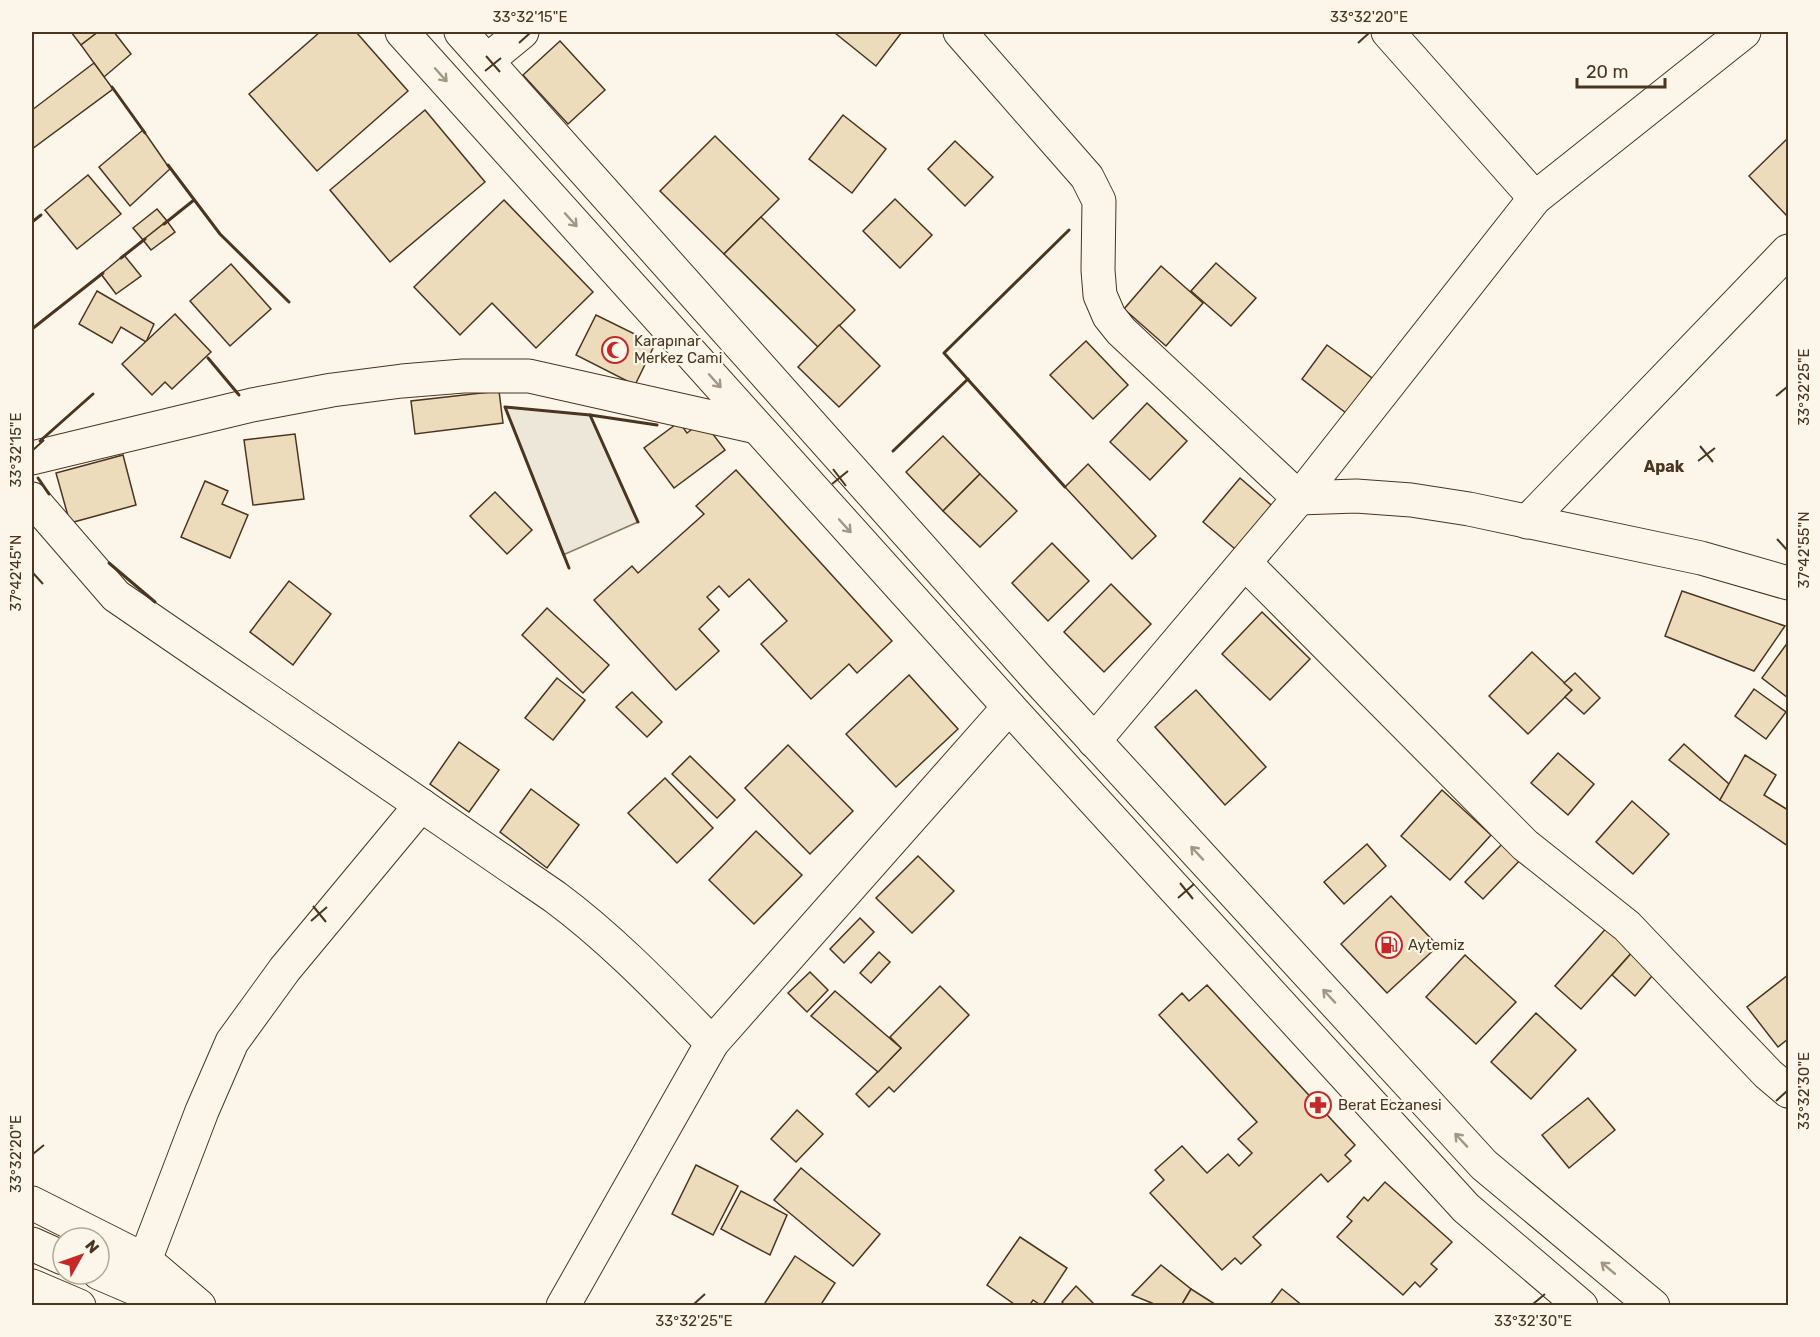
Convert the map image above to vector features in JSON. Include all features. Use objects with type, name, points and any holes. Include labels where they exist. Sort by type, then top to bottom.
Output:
[{"type":"street","points":[[402,32],[1008,707],[1466,1208],[1581,1305]]},
{"type":"street","points":[[461,32],[1036,677],[1484,1165],[1653,1305]]},
{"type":"street","points":[[487,61],[522,32]]},
{"type":"street","points":[[960,32],[1087,177],[1099,201],[1099,287],[1108,316],[1121,331],[1299,498],[1356,496],[1411,500],[1469,509],[1701,558],[1788,584]]},
{"type":"street","points":[[1388,32],[1535,198]]},
{"type":"street","points":[[1068,771],[1299,498],[1535,198],[1744,32]]},
{"type":"street","points":[[1527,522],[1788,250]]},
{"type":"street","points":[[32,458],[252,405],[378,384],[463,376],[529,376],[756,427]]},
{"type":"street","points":[[32,499],[117,596],[582,917],[611,942],[712,1043]]},
{"type":"street","points":[[1245,563],[1525,845],[1628,926],[1768,1074],[1788,1091]]},
{"type":"street","points":[[563,1305],[712,1043],[1036,677]]},
{"type":"street","points":[[145,1260],[202,1111],[232,1042],[285,969],[421,805]]},
{"type":"street","points":[[32,1203],[145,1260],[199,1305]]},
{"type":"street","points":[[32,1244],[51,1253]]},
{"type":"street","points":[[111,1278],[176,1305]]},
{"type":"street","points":[[32,1286],[79,1305]]},
{"type":"shaded area","points":[[505,407],[590,415],[638,522],[563,555]]},
{"type":"building","points":[[71,32],[98,32],[81,45]]},
{"type":"building","points":[[98,32],[114,32],[131,54],[104,77],[81,45]]},
{"type":"building","points":[[320,32],[356,32],[408,91],[317,171],[249,94]]},
{"type":"building","points":[[836,32],[902,32],[876,66]]},
{"type":"building","points":[[560,41],[605,90],[568,124],[523,75]]},
{"type":"building","points":[[94,63],[113,89],[32,149],[32,110]]},
{"type":"building","points":[[425,110],[485,182],[390,262],[330,190]]},
{"type":"building","points":[[843,115],[886,149],[852,193],[809,159]]},
{"type":"building","points":[[143,130],[170,169],[130,206],[99,167]]},
{"type":"building","points":[[715,136],[779,199],[724,254],[660,191]]},
{"type":"building","points":[[1788,138],[1788,217],[1749,176]]},
{"type":"building","points":[[955,141],[993,177],[965,206],[928,169]]},
{"type":"building","points":[[88,175],[121,214],[77,249],[45,210]]},
{"type":"building","points":[[895,199],[932,235],[900,268],[863,231]]},
{"type":"building","points":[[504,200],[593,292],[536,348],[492,303],[460,335],[414,287]]},
{"type":"building","points":[[157,209],[167,221],[143,240],[133,228]]},
{"type":"building","points":[[761,217],[855,310],[818,347],[724,254]]},
{"type":"building","points":[[167,221],[175,232],[151,250],[143,240]]},
{"type":"building","points":[[124,255],[141,276],[116,294],[101,274]]},
{"type":"building","points":[[1216,263],[1256,298],[1231,326],[1191,291]]},
{"type":"building","points":[[231,264],[271,309],[230,346],[190,301]]},
{"type":"building","points":[[1161,266],[1203,303],[1166,346],[1124,309]]},
{"type":"building","points":[[97,291],[154,324],[146,342],[121,327],[112,343],[79,324]]},
{"type":"building","points":[[175,314],[211,352],[172,389],[165,382],[152,395],[122,364]]},
{"type":"building","name":"Karapınar Merkez Cami","points":[[596,315],[655,344],[635,385],[576,355]]},
{"type":"building","points":[[839,325],[880,366],[839,407],[798,367]]},
{"type":"building","points":[[1086,341],[1128,385],[1093,419],[1050,375]]},
{"type":"building","points":[[1327,345],[1372,378],[1346,413],[1302,379]]},
{"type":"building","points":[[499,391],[503,423],[415,434],[411,401]]},
{"type":"building","points":[[1147,403],[1187,441],[1150,480],[1110,442]]},
{"type":"building","points":[[703,421],[725,450],[674,488],[644,448],[679,422],[687,433]]},
{"type":"building","points":[[295,434],[304,499],[253,505],[244,440]]},
{"type":"building","points":[[943,436],[980,474],[943,511],[906,472]]},
{"type":"building","points":[[123,455],[136,505],[70,523],[56,473]]},
{"type":"building","points":[[1088,464],[1156,536],[1132,559],[1065,487]]},
{"type":"building","points":[[736,470],[892,641],[857,673],[849,664],[811,699],[761,644],[787,621],[749,579],[729,597],[719,586],[707,597],[719,610],[699,629],[719,651],[676,690],[594,600],[632,566],[638,573],[704,514],[696,506]]},
{"type":"building","points":[[980,474],[1017,511],[980,547],[943,511]]},
{"type":"building","points":[[1240,478],[1277,510],[1241,554],[1203,522]]},
{"type":"building","points":[[205,481],[228,491],[222,504],[248,515],[230,558],[181,537]]},
{"type":"building","points":[[495,492],[532,530],[507,554],[470,516]]},
{"type":"building","points":[[1052,543],[1089,581],[1048,621],[1012,583]]},
{"type":"building","points":[[289,581],[331,614],[293,665],[250,632]]},
{"type":"building","points":[[1111,584],[1151,624],[1104,672],[1064,632]]},
{"type":"building","points":[[1682,591],[1785,626],[1754,671],[1665,636]]},
{"type":"building","points":[[547,608],[609,665],[583,693],[522,635]]},
{"type":"building","points":[[1262,612],[1310,659],[1270,700],[1222,654]]},
{"type":"building","points":[[1788,642],[1788,698],[1762,678]]},
{"type":"building","points":[[1532,652],[1572,690],[1528,734],[1489,696]]},
{"type":"building","points":[[1575,673],[1600,698],[1584,714],[1565,697],[1572,690],[1564,683]]},
{"type":"building","points":[[909,675],[958,729],[896,787],[846,734]]},
{"type":"building","points":[[557,678],[585,700],[553,740],[525,718]]},
{"type":"building","points":[[1754,689],[1786,712],[1766,739],[1735,716]]},
{"type":"building","points":[[1196,690],[1266,767],[1225,805],[1155,727]]},
{"type":"building","points":[[632,692],[662,722],[647,737],[616,707]]},
{"type":"building","points":[[459,742],[499,770],[469,812],[430,784]]},
{"type":"building","points":[[1684,744],[1729,784],[1720,800],[1669,760]]},
{"type":"building","points":[[788,745],[853,811],[810,854],[745,788]]},
{"type":"building","points":[[1558,753],[1594,784],[1568,815],[1531,783]]},
{"type":"building","points":[[1745,755],[1776,775],[1764,795],[1788,810],[1788,846],[1720,800]]},
{"type":"building","points":[[690,756],[735,800],[717,818],[672,774]]},
{"type":"building","points":[[665,778],[713,828],[677,863],[628,813]]},
{"type":"building","points":[[531,789],[579,825],[547,868],[500,832]]},
{"type":"building","points":[[1442,790],[1491,835],[1450,880],[1401,836]]},
{"type":"building","points":[[1632,801],[1669,834],[1633,874],[1596,842]]},
{"type":"building","points":[[756,831],[802,875],[754,924],[709,880]]},
{"type":"building","points":[[1507,839],[1524,856],[1483,899],[1465,882]]},
{"type":"building","points":[[1367,844],[1386,866],[1344,904],[1324,882]]},
{"type":"building","points":[[918,856],[954,891],[912,933],[876,898]]},
{"type":"building","points":[[1391,896],[1438,946],[1387,993],[1341,944]]},
{"type":"building","points":[[860,918],[874,932],[844,963],[830,949]]},
{"type":"building","points":[[1609,925],[1635,949],[1581,1009],[1555,986]]},
{"type":"building","points":[[1635,949],[1658,969],[1635,996],[1612,975]]},
{"type":"building","points":[[879,952],[890,962],[871,983],[860,973]]},
{"type":"building","points":[[1465,955],[1516,1002],[1476,1044],[1426,997]]},
{"type":"building","points":[[810,972],[828,990],[807,1012],[788,993]]},
{"type":"building","points":[[1788,975],[1788,1039],[1778,1047],[1747,1007]]},
{"type":"building","points":[[1207,985],[1355,1145],[1345,1155],[1351,1161],[1328,1182],[1321,1174],[1253,1237],[1261,1245],[1241,1264],[1235,1258],[1222,1270],[1150,1193],[1164,1180],[1155,1170],[1182,1146],[1207,1173],[1228,1154],[1239,1166],[1252,1153],[1238,1139],[1257,1122],[1159,1015],[1182,993],[1189,1001]]},
{"type":"building","points":[[940,986],[969,1015],[894,1092],[889,1087],[869,1107],[856,1094],[901,1048],[890,1037]]},
{"type":"building","points":[[835,991],[901,1048],[878,1072],[811,1016]]},
{"type":"building","points":[[1536,1013],[1576,1050],[1531,1099],[1491,1062]]},
{"type":"building","points":[[1588,1098],[1615,1130],[1569,1168],[1542,1135]]},
{"type":"building","points":[[797,1110],[823,1134],[796,1162],[771,1139]]},
{"type":"building","points":[[696,1165],[738,1186],[713,1235],[672,1214]]},
{"type":"building","points":[[801,1168],[880,1234],[853,1266],[774,1200]]},
{"type":"building","points":[[1385,1182],[1452,1242],[1431,1264],[1437,1269],[1420,1287],[1415,1282],[1403,1295],[1337,1237],[1352,1221],[1347,1217],[1364,1197],[1368,1201]]},
{"type":"building","points":[[741,1191],[787,1215],[770,1255],[721,1229]]},
{"type":"building","points":[[1020,1237],[1067,1268],[1042,1306],[1033,1300],[1029,1306],[1017,1306],[987,1285]]},
{"type":"building","points":[[795,1256],[835,1283],[820,1306],[763,1306]]},
{"type":"building","points":[[1161,1265],[1191,1289],[1181,1306],[1159,1306],[1132,1295]]},
{"type":"building","points":[[1076,1286],[1096,1306],[1066,1306],[1062,1302]]},
{"type":"building","points":[[1191,1289],[1218,1306],[1181,1306]]},
{"type":"building","points":[[1282,1289],[1303,1306],[1269,1306]]},
{"type":"wall","points":[[112,87],[145,133]]},
{"type":"wall","points":[[168,165],[220,234],[289,302]]},
{"type":"wall","points":[[164,224],[194,200]]},
{"type":"wall","points":[[32,222],[41,215]]},
{"type":"wall","points":[[1065,487],[944,353],[1069,230]]},
{"type":"wall","points":[[121,258],[145,239]]},
{"type":"wall","points":[[32,329],[103,273]]},
{"type":"wall","points":[[208,358],[239,395]]},
{"type":"wall","points":[[893,451],[968,379]]},
{"type":"wall","points":[[40,441],[93,394]]},
{"type":"wall","points":[[569,568],[505,407],[590,415],[657,425]]},
{"type":"wall","points":[[590,415],[638,522]]},
{"type":"wall","points":[[38,478],[49,494]]},
{"type":"wall","points":[[109,563],[155,602]]},
{"type":"place","name":"Karapınar Merkez Cami","points":[[615,350]]},
{"type":"place","name":"Aytemiz","points":[[1389,945]]},
{"type":"place","name":"Berat Eczanesi","points":[[1318,1105]]},
{"type":"district","name":"Apak","points":[[1664,466]]}]
